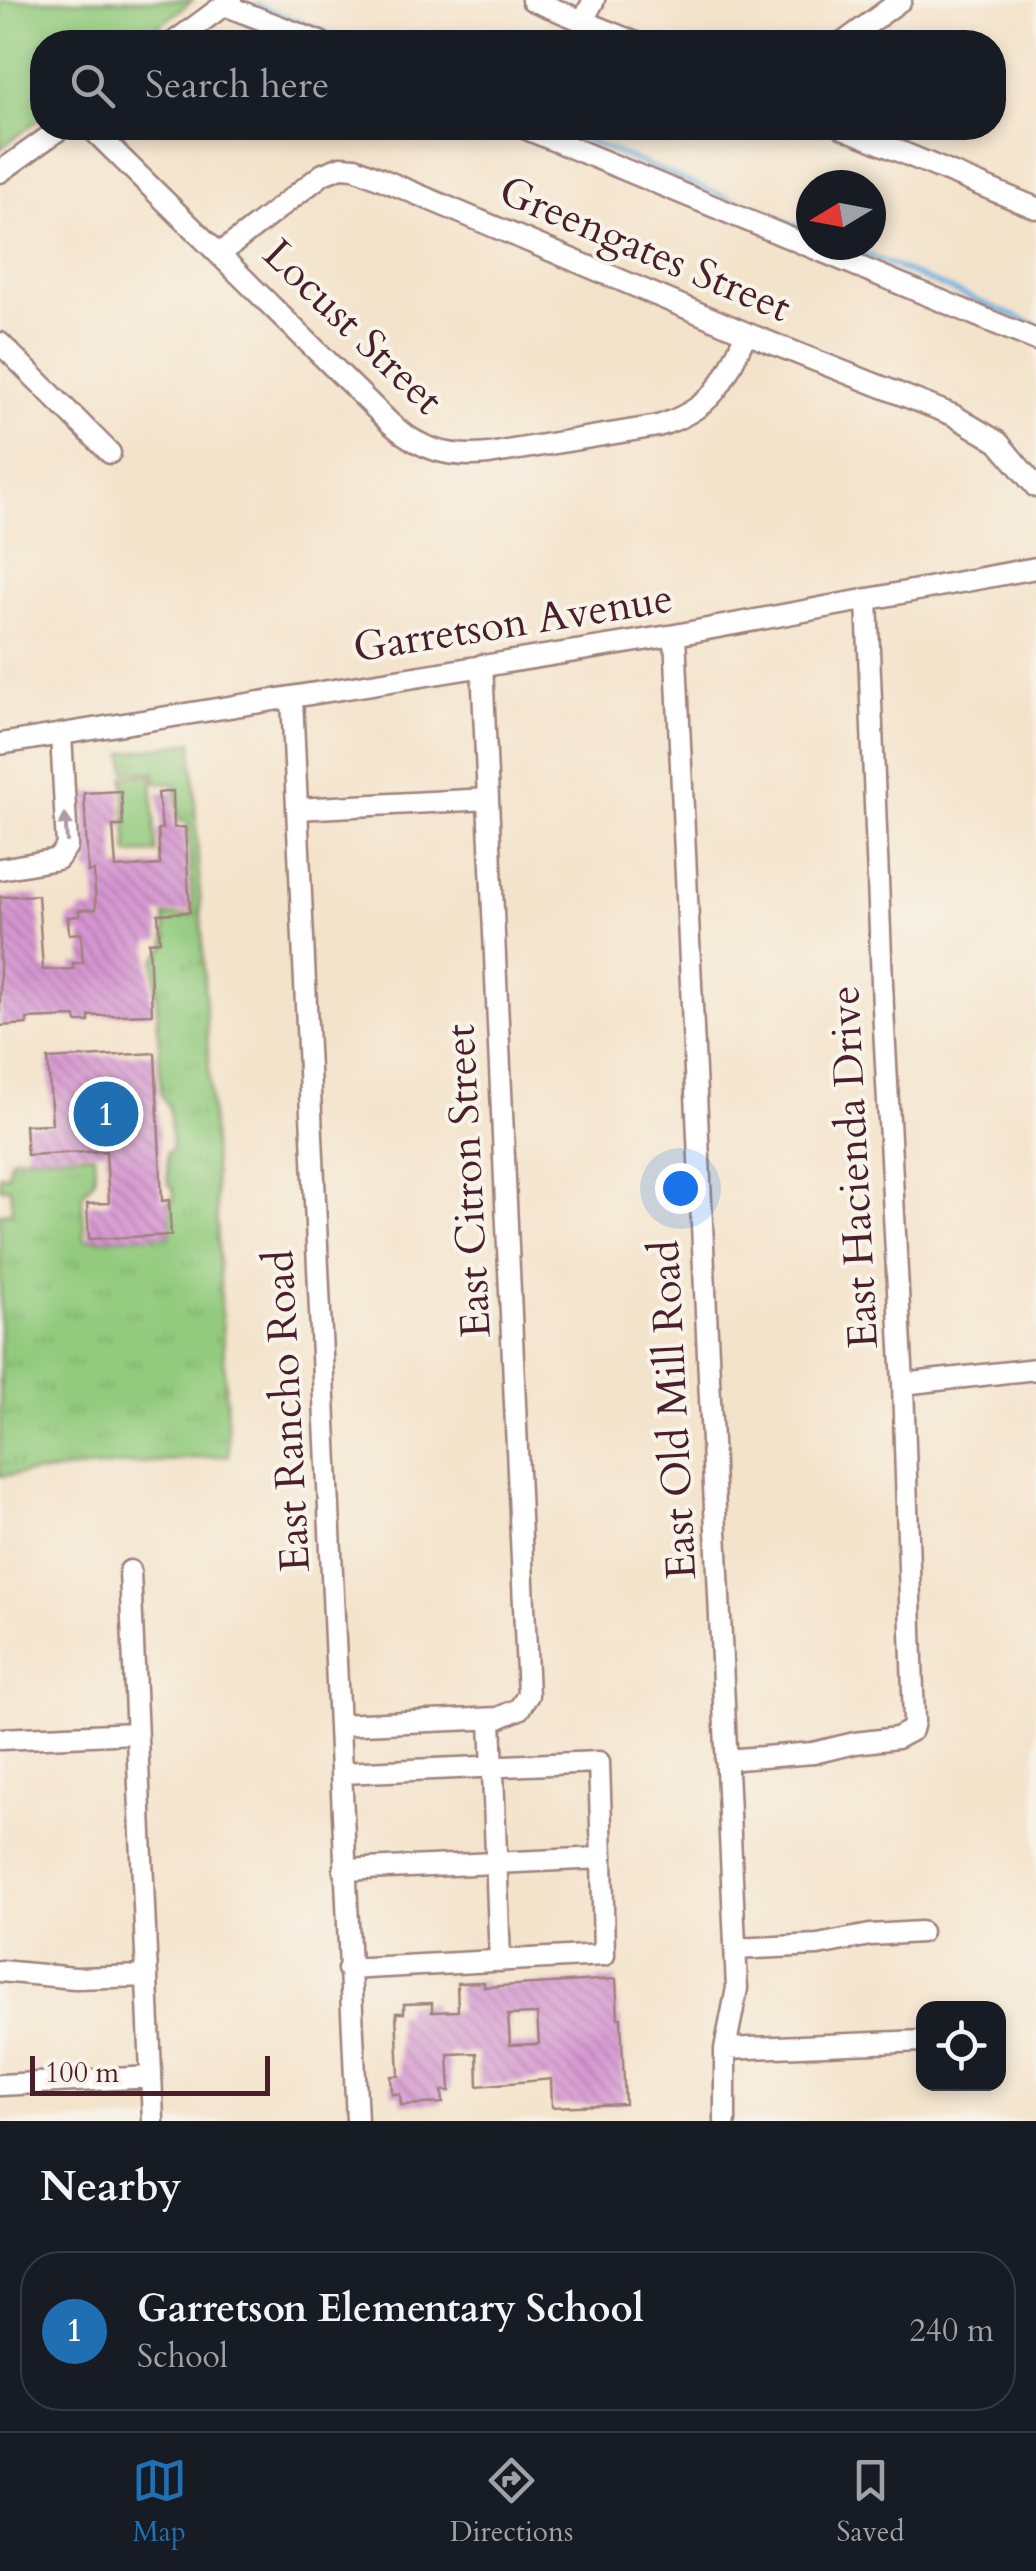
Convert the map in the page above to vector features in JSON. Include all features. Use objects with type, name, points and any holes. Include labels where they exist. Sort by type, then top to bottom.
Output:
[{"type":"street","points":[[532,0],[603,30]]},
{"type":"street","points":[[582,22],[594,0]]},
{"type":"street","points":[[860,30],[901,0]]},
{"type":"street","points":[[190,30],[227,2],[292,30]]},
{"type":"street","points":[[0,172],[44,140]]},
{"type":"street","name":"Locust Street","points":[[103,140],[390,424],[420,446],[451,455],[488,454],[678,420],[710,399],[724,382],[746,333]]},
{"type":"street","points":[[553,140],[1036,340]]},
{"type":"street","points":[[874,140],[1032,200]]},
{"type":"street","name":"Greengates Street","points":[[221,253],[323,174],[341,167],[355,168],[975,426],[1016,459],[1036,488]]},
{"type":"street","points":[[0,343],[110,453]]},
{"type":"street","name":"Garretson Avenue","points":[[0,744],[675,635],[1036,568]]},
{"type":"street","name":"East Hacienda Drive","points":[[726,1760],[814,1753],[897,1738],[912,1730],[914,1722],[903,1384],[867,599]]},
{"type":"street","name":"East Old Mill Road","points":[[675,635],[737,1988],[725,2049],[725,2121]]},
{"type":"street","name":"East Citron Street","points":[[482,665],[528,1695],[507,1716],[491,1718]]},
{"type":"street","name":"East Rancho Road","points":[[292,698],[356,2121]]},
{"type":"street","points":[[0,870],[58,859],[67,846],[61,734]]},
{"type":"street","points":[[297,809],[488,799]]},
{"type":"street","points":[[903,1384],[1036,1369]]},
{"type":"street","points":[[130,1570],[153,2121]]},
{"type":"street","points":[[339,1725],[491,1718],[500,1961]]},
{"type":"street","points":[[0,1739],[135,1733]]},
{"type":"street","points":[[341,1773],[598,1762],[602,1858],[604,1955],[348,1969]]},
{"type":"street","points":[[344,1870],[602,1858]]},
{"type":"street","points":[[735,1949],[921,1932]]},
{"type":"street","points":[[0,1971],[75,1978],[146,1976]]},
{"type":"street","points":[[725,2049],[916,2041]]},
{"type":"street","points":[[0,2084],[151,2077]]},
{"type":"green space","points":[[0,0],[193,0],[154,30],[30,30],[30,126],[0,149]]},
{"type":"green space","points":[[192,742],[229,1455],[0,1476],[0,1213],[12,1212],[10,1188],[0,1188],[0,1175],[8,1175],[9,1162],[14,1157],[94,1154],[95,1178],[82,1195],[85,1240],[171,1235],[169,1200],[174,1200],[173,1188],[168,1183],[167,1152],[172,1150],[169,1107],[161,1094],[155,960],[166,946],[165,916],[193,915],[188,822],[179,821],[175,784],[156,783],[155,772],[126,772],[124,753]]},
{"type":"green space","points":[[152,775],[156,853],[128,854],[124,777]]},
{"type":"building","points":[[121,791],[123,826],[113,826],[116,868],[160,865],[158,793],[173,791],[174,828],[185,827],[190,912],[158,914],[160,941],[149,942],[152,1014],[89,1016],[89,1022],[77,1022],[76,1017],[27,1019],[27,1024],[0,1026],[0,897],[38,895],[43,970],[73,969],[73,963],[83,963],[81,933],[69,934],[68,917],[79,916],[79,910],[96,909],[94,871],[88,872],[84,793]]},
{"type":"building","points":[[155,1053],[162,1201],[169,1200],[171,1235],[89,1239],[87,1204],[109,1203],[106,1151],[27,1155],[25,1125],[52,1124],[48,1059]]},
{"type":"building","points":[[616,1979],[625,2104],[552,2107],[551,2079],[478,2086],[477,2053],[448,2054],[450,2091],[442,2091],[443,2103],[401,2105],[400,2094],[392,2094],[391,2076],[399,2076],[396,2013],[404,2013],[404,2004],[432,2003],[432,2012],[458,2011],[457,1983],[484,1982],[484,1987]],"holes":[[[537,2014],[539,2044],[510,2045],[508,2015]]]},
{"type":"waterway","points":[[258,5],[319,30]]},
{"type":"waterway","points":[[585,140],[796,226]]},
{"type":"waterway","points":[[879,260],[1036,325]]},
{"type":"place","name":"Garretson Elementary School","points":[[106,1114]]}]
